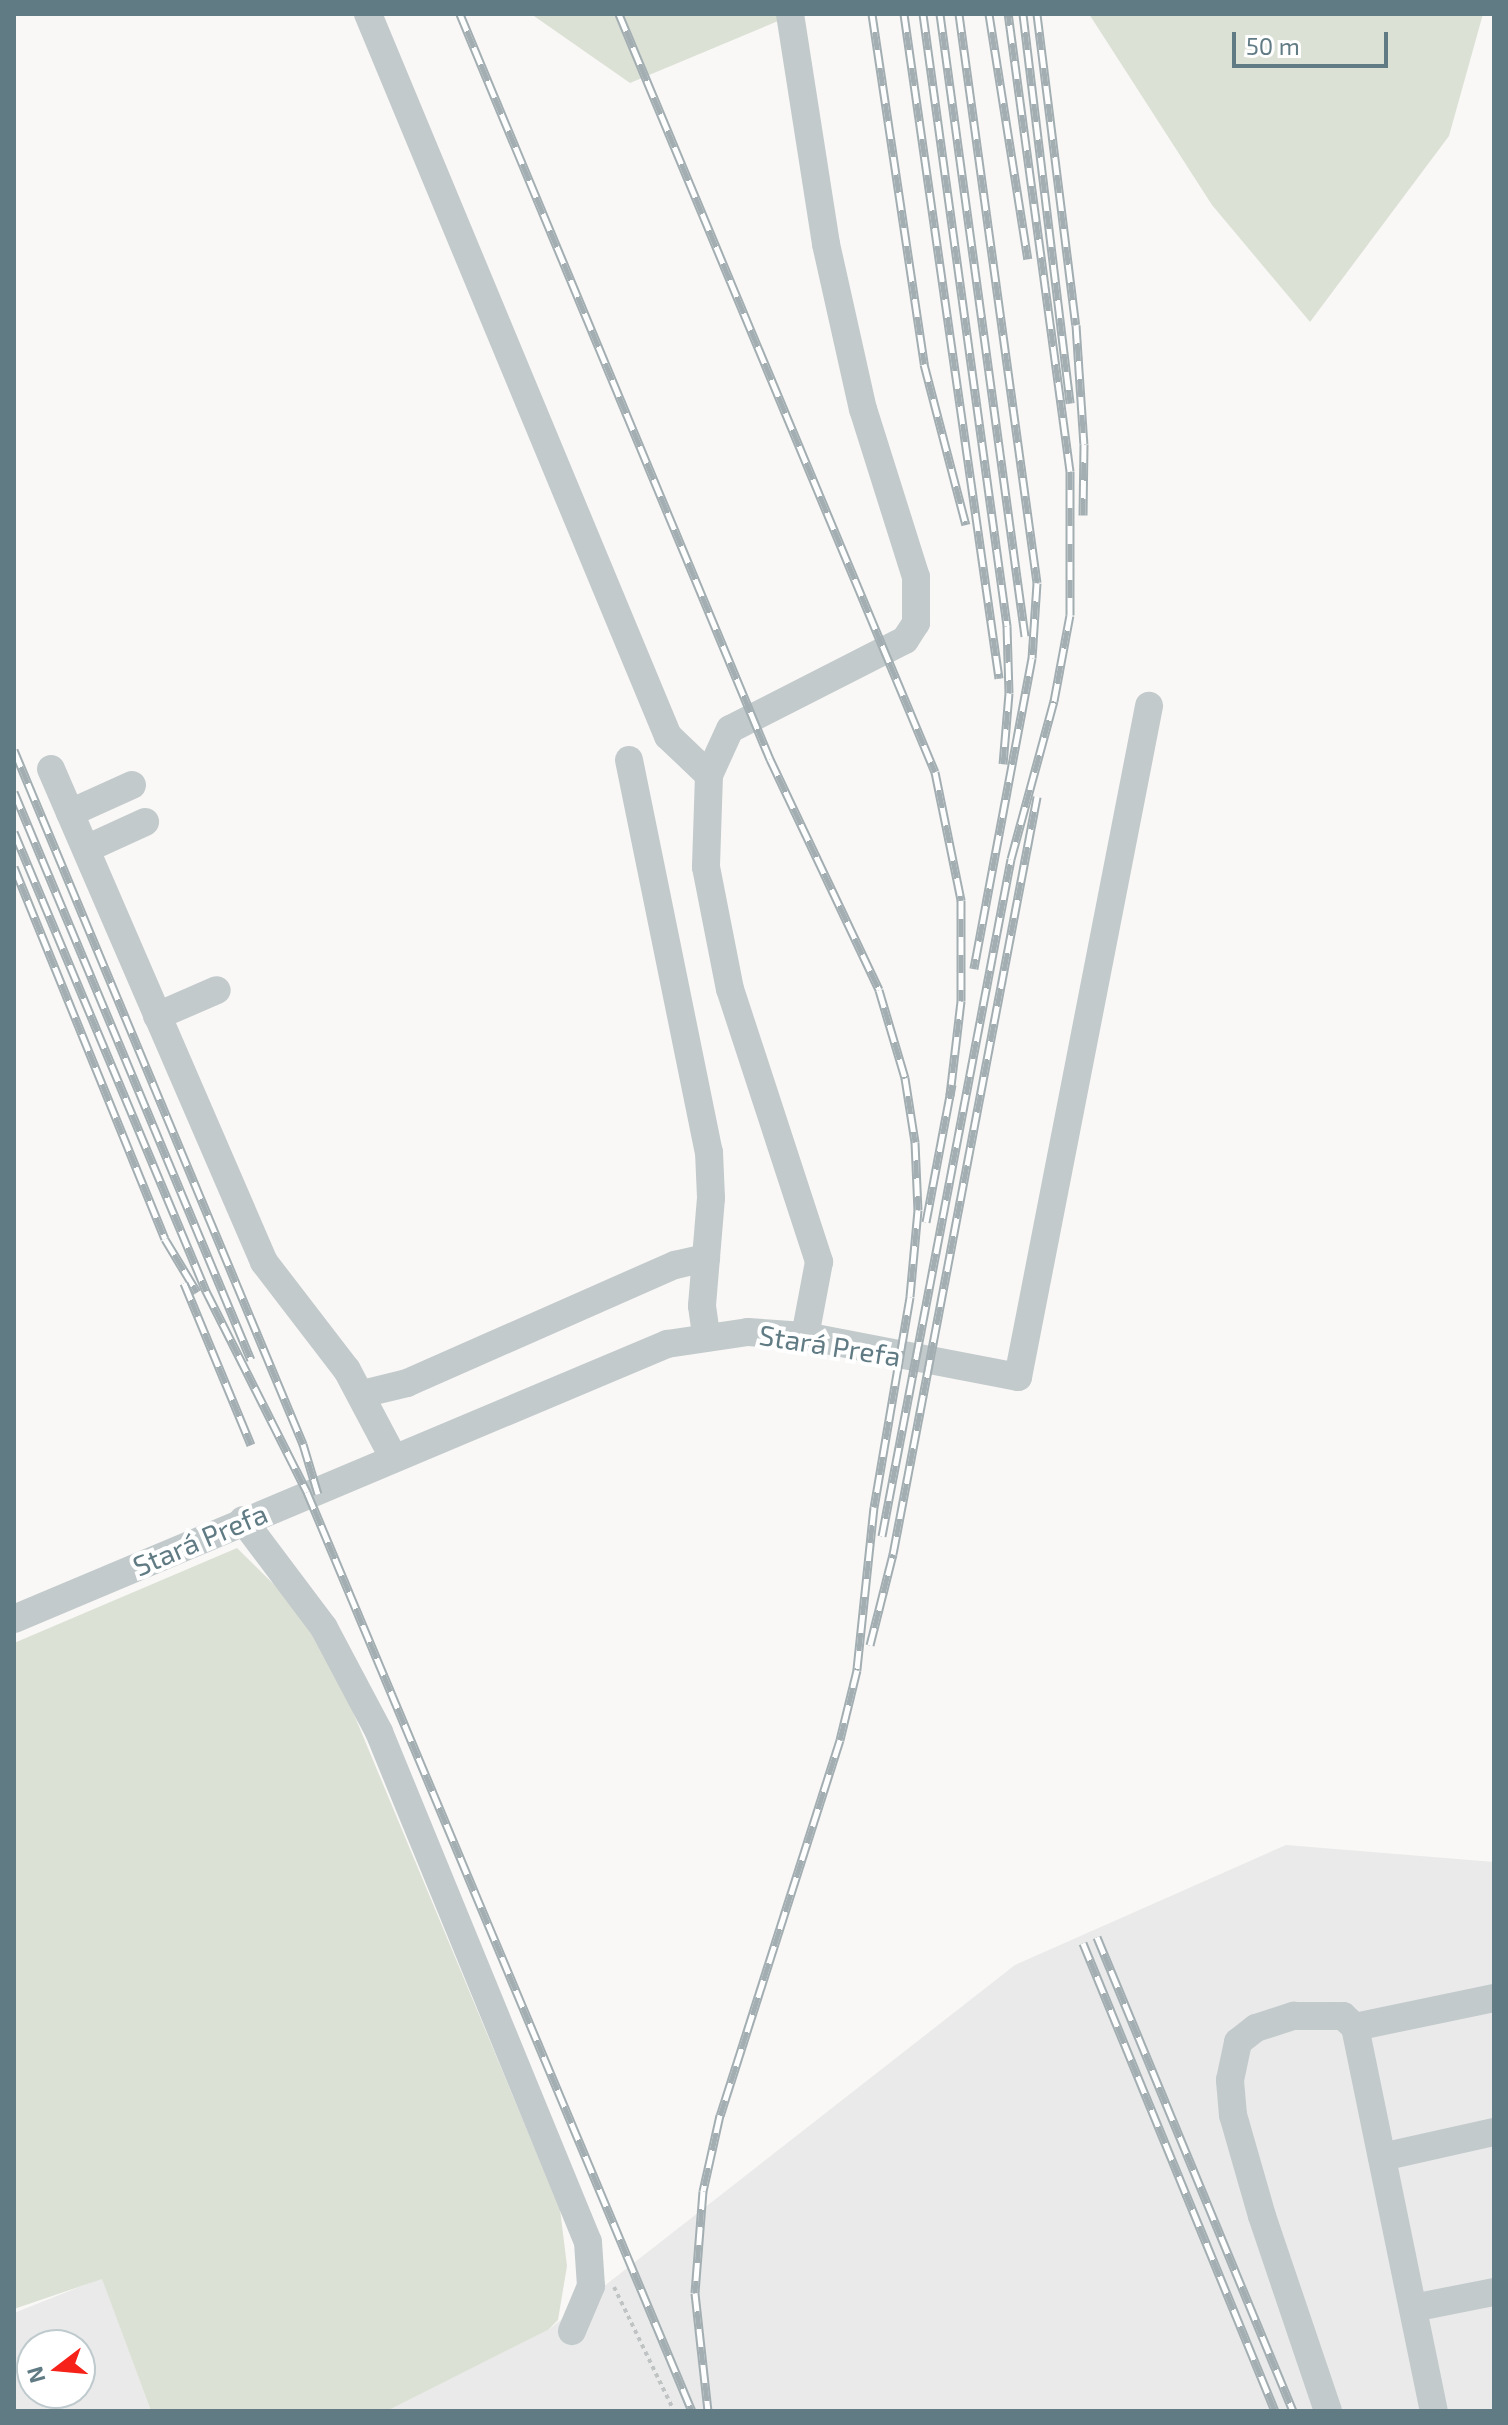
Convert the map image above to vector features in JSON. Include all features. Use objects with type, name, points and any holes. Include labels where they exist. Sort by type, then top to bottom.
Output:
[{"type":"lane","points":[[368,14],[668,736],[709,775]]},
{"type":"lane","points":[[790,14],[826,244],[863,409],[916,577],[916,623],[887,653],[730,729],[709,775],[706,867],[730,989],[819,1262],[805,1336]]},
{"type":"lane","name":"Stará Prefa","points":[[14,1619],[667,1344],[706,1335],[805,1336],[1018,1377],[1149,706]]},
{"type":"lane","points":[[629,760],[709,1152],[706,1335]]},
{"type":"lane","points":[[51,769],[264,1262],[362,1394],[393,1457]]},
{"type":"lane","points":[[70,813],[132,785]]},
{"type":"lane","points":[[86,849],[145,822]]},
{"type":"lane","points":[[157,1016],[217,990]]},
{"type":"lane","points":[[362,1394],[407,1383],[675,1265],[706,1258]]},
{"type":"lane","points":[[376,1419],[407,1383]]},
{"type":"lane","points":[[243,1520],[324,1628],[379,1732],[576,2212],[588,2242],[591,2286],[572,2331]]},
{"type":"lane","points":[[1355,2027],[1494,1998]]},
{"type":"lane","points":[[1328,2411],[1262,2216],[1233,2115],[1230,2080],[1238,2042],[1256,2028],[1294,2016],[1343,2016],[1355,2027],[1434,2411]]},
{"type":"lane","points":[[1382,2157],[1494,2132]]},
{"type":"lane","points":[[1413,2308],[1494,2292]]},
{"type":"path","points":[[609,2279],[674,2411]]},
{"type":"shaded area","points":[[531,14],[795,14],[630,83]]},
{"type":"shaded area","points":[[1089,14],[1483,14],[1449,136],[1310,322],[1212,205]]},
{"type":"shaded area","points":[[237,1548],[318,1628],[560,2209],[567,2266],[558,2320],[548,2330],[387,2411],[151,2411],[102,2279],[14,2309],[14,1643]]},
{"type":"shaded area","points":[[1286,1845],[1494,1862],[1494,2411],[387,2411],[548,2330],[1015,1965]]},
{"type":"shaded area","points":[[102,2278],[151,2411],[14,2411],[14,2313]]},
{"type":"railway","points":[[460,14],[770,759],[879,990],[905,1078],[915,1142],[918,1210],[910,1297],[874,1507],[857,1670],[840,1740],[720,2115],[703,2191],[695,2293],[708,2411]]},
{"type":"railway","points":[[619,14],[935,772],[961,900],[961,1001],[950,1095]]},
{"type":"railway","points":[[872,14],[924,364],[966,525]]},
{"type":"railway","points":[[904,14],[999,678]]},
{"type":"railway","points":[[923,14],[1007,626],[1009,693],[1003,764]]},
{"type":"railway","points":[[940,14],[1025,636]]},
{"type":"railway","points":[[959,14],[1037,583],[1032,658],[974,969]]},
{"type":"railway","points":[[989,14],[1028,259]]},
{"type":"railway","points":[[882,1536],[1011,859],[1054,701],[1070,615],[1070,471],[1008,14]]},
{"type":"railway","points":[[1023,14],[1070,403]]},
{"type":"railway","points":[[1037,14],[1076,325],[1084,444],[1083,515]]},
{"type":"railway","points":[[14,750],[303,1444],[318,1494]]},
{"type":"railway","points":[[14,792],[251,1360]]},
{"type":"railway","points":[[870,1645],[893,1554],[1037,797]]},
{"type":"railway","points":[[14,832],[206,1291],[307,1492],[692,2411]]},
{"type":"railway","points":[[14,867],[165,1239],[197,1292]]},
{"type":"railway","points":[[926,1222],[952,1084]]},
{"type":"railway","points":[[184,1283],[251,1445]]},
{"type":"railway","points":[[1097,1937],[1293,2411]]},
{"type":"railway","points":[[1083,1943],[1275,2411]]}]
